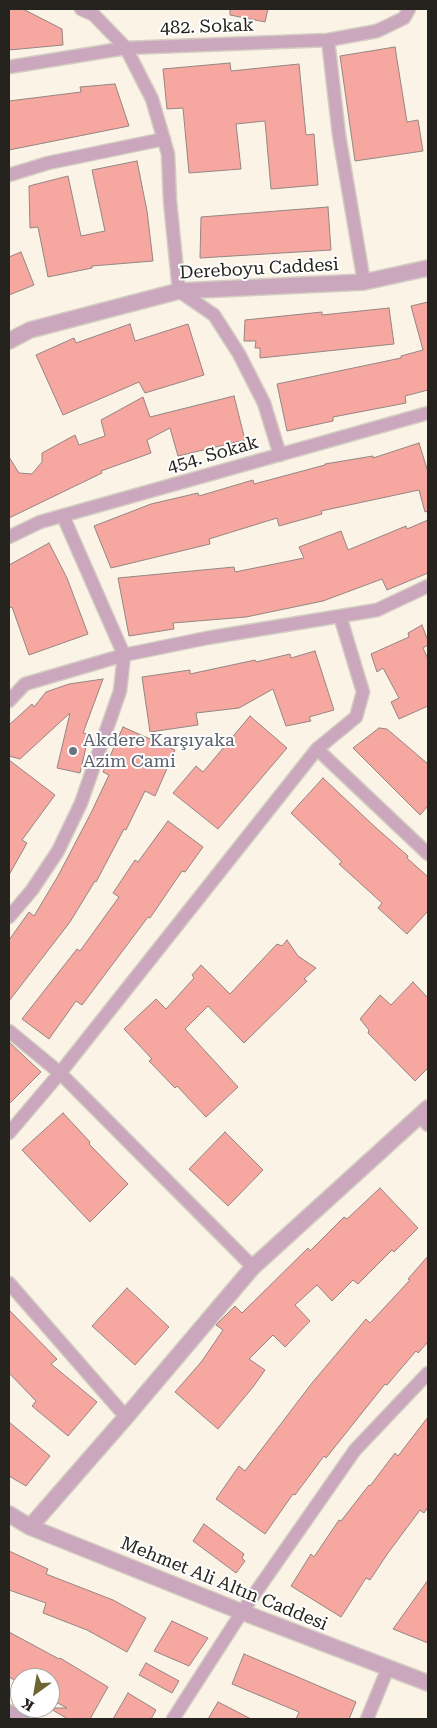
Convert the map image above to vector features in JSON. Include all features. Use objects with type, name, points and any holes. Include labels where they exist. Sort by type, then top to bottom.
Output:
[{"type":"street","points":[[81,9],[94,15],[126,48],[152,99],[168,154],[170,201],[179,291],[214,315],[239,354],[264,403],[280,455]]},
{"type":"street","name":"482. Sokak","points":[[9,68],[126,48],[328,40],[377,30],[407,13]]},
{"type":"street","points":[[328,40],[339,135],[364,282]]},
{"type":"street","points":[[9,175],[48,163],[164,139]]},
{"type":"street","name":"Dereboyu Caddesi","points":[[9,341],[30,330],[179,291],[364,282],[428,268]]},
{"type":"street","name":"454. Sokak","points":[[9,537],[40,522],[428,413]]},
{"type":"street","points":[[9,917],[32,890],[58,851],[81,804],[120,691],[124,655],[63,516]]},
{"type":"street","points":[[9,701],[24,684],[124,655],[206,638],[377,610],[428,586]]},
{"type":"street","points":[[9,1132],[60,1073],[317,749],[356,717],[363,692],[340,616]]},
{"type":"street","points":[[317,749],[427,852]]},
{"type":"street","points":[[9,1031],[60,1073],[253,1267]]},
{"type":"street","points":[[30,1527],[253,1267],[425,1116]]},
{"type":"street","points":[[9,1283],[126,1417]]},
{"type":"street","points":[[174,1719],[242,1612],[354,1450],[428,1373]]},
{"type":"street","name":"Mehmet Ali Altın Caddesi","points":[[9,1514],[30,1527],[242,1612],[428,1683]]},
{"type":"street","points":[[367,1719],[388,1668]]},
{"type":"street","points":[[9,1711],[23,1719]]},
{"type":"building","points":[[9,9],[23,9],[62,29],[63,45],[9,50]]},
{"type":"building","points":[[230,9],[268,9],[265,22],[230,15]]},
{"type":"building","points":[[395,47],[407,122],[418,120],[423,151],[355,161],[340,56]]},
{"type":"building","points":[[230,63],[231,71],[299,64],[306,135],[314,134],[318,185],[271,189],[265,121],[236,124],[241,169],[189,173],[183,108],[167,109],[163,69]]},
{"type":"building","points":[[115,84],[129,126],[9,150],[9,101],[81,92],[80,87]]},
{"type":"building","points":[[137,161],[147,211],[153,261],[92,266],[92,268],[48,277],[38,227],[30,228],[29,186],[68,176],[81,236],[105,231],[92,170]]},
{"type":"building","points":[[328,207],[331,250],[200,258],[201,217]]},
{"type":"building","points":[[21,252],[34,285],[9,295],[9,257]]},
{"type":"building","points":[[428,302],[428,390],[405,396],[406,403],[333,417],[333,421],[287,431],[277,384],[401,358],[401,356],[423,350],[411,306]]},
{"type":"building","points":[[389,308],[394,344],[260,358],[260,348],[255,348],[256,341],[244,341],[245,320],[322,312],[322,315]]},
{"type":"building","points":[[130,324],[135,341],[188,324],[204,375],[145,393],[139,382],[63,415],[36,355],[74,338],[76,343]]},
{"type":"building","points":[[234,396],[245,440],[178,456],[170,428],[147,440],[151,453],[101,471],[102,473],[9,518],[9,457],[19,473],[32,474],[42,462],[42,453],[75,435],[79,445],[105,436],[101,420],[143,397],[150,417]]},
{"type":"building","points":[[419,443],[428,472],[428,511],[425,512],[419,490],[321,511],[322,514],[279,526],[277,518],[209,539],[210,544],[111,568],[94,526],[151,504],[198,493],[199,496],[253,480],[254,484],[325,464],[373,456],[373,458]]},
{"type":"building","points":[[428,520],[428,573],[387,590],[382,579],[323,601],[246,617],[173,623],[174,629],[129,636],[118,578],[234,567],[235,572],[304,558],[299,547],[341,531],[348,550],[406,526],[407,529]]},
{"type":"building","points":[[49,543],[67,578],[88,634],[29,655],[12,607],[9,608],[9,565]]},
{"type":"building","points":[[422,625],[428,641],[428,645],[423,648],[428,659],[428,706],[399,719],[391,702],[399,698],[383,668],[377,672],[371,654],[409,637],[408,633]]},
{"type":"building","points":[[315,651],[334,710],[309,717],[311,721],[286,726],[273,689],[239,708],[196,713],[198,725],[150,732],[142,677],[190,670],[190,674],[290,654],[291,658]]},
{"type":"building","points":[[103,679],[83,733],[89,734],[80,773],[57,768],[70,713],[20,759],[9,756],[9,725],[32,704],[34,707],[46,692],[69,684]]},
{"type":"building","points":[[250,716],[287,748],[218,829],[173,793],[196,766],[203,772]]},
{"type":"building","points":[[123,727],[175,750],[155,796],[145,791],[126,830],[124,829],[96,882],[70,922],[9,1001],[9,940],[29,912],[34,916],[58,876],[109,775],[103,772]]},
{"type":"building","points":[[379,728],[387,729],[428,764],[428,806],[420,815],[353,748]]},
{"type":"building","points":[[9,760],[55,795],[22,840],[27,843],[9,875]]},
{"type":"building","points":[[323,778],[408,856],[407,858],[428,877],[428,911],[407,934],[378,908],[382,903],[339,864],[342,862],[291,813]]},
{"type":"building","points":[[168,821],[203,847],[185,872],[182,871],[150,918],[148,917],[82,1005],[76,1001],[49,1039],[22,1019],[77,949],[80,951],[119,897],[113,893],[135,860],[138,862]]},
{"type":"building","points":[[287,940],[298,956],[316,968],[304,979],[307,981],[244,1043],[208,1006],[185,1029],[238,1087],[206,1117],[177,1086],[175,1088],[149,1061],[152,1059],[124,1029],[156,999],[166,1009],[194,978],[192,975],[201,965],[230,994],[277,944],[282,946]]},
{"type":"building","points":[[413,982],[428,998],[428,1068],[415,1081],[368,1033],[369,1030],[360,1019],[380,995],[391,1005]]},
{"type":"building","points":[[9,1042],[41,1072],[9,1104]]},
{"type":"building","points":[[63,1113],[90,1142],[89,1144],[128,1184],[90,1222],[22,1150]]},
{"type":"building","points":[[225,1132],[263,1170],[228,1206],[189,1169]]},
{"type":"building","points":[[380,1188],[418,1228],[394,1252],[392,1250],[358,1284],[353,1280],[332,1301],[317,1285],[295,1305],[310,1321],[285,1347],[273,1335],[249,1359],[265,1370],[218,1429],[175,1392],[202,1361],[223,1330],[216,1325],[235,1306],[242,1313],[308,1248],[310,1251],[344,1217],[347,1219]]},
{"type":"building","points":[[428,1256],[428,1342],[418,1353],[416,1351],[387,1385],[385,1384],[326,1458],[324,1456],[295,1495],[293,1494],[265,1534],[216,1499],[239,1466],[245,1471],[312,1383],[366,1319],[370,1323],[410,1280],[408,1279]]},
{"type":"building","points":[[127,1288],[169,1327],[135,1365],[92,1326]]},
{"type":"building","points":[[9,1310],[57,1359],[51,1364],[97,1402],[68,1436],[32,1406],[36,1401],[9,1373]]},
{"type":"building","points":[[428,1417],[428,1507],[424,1513],[420,1510],[370,1580],[366,1578],[341,1617],[291,1586],[311,1554],[314,1557],[339,1520],[341,1521],[395,1453],[398,1456]]},
{"type":"building","points":[[9,1422],[50,1456],[26,1486],[9,1476]]},
{"type":"building","points":[[204,1524],[244,1554],[242,1558],[245,1561],[236,1573],[193,1541]]},
{"type":"building","points":[[9,1551],[48,1569],[46,1574],[113,1600],[146,1618],[127,1652],[87,1630],[43,1613],[46,1603],[9,1590]]},
{"type":"building","points":[[428,1580],[428,1643],[393,1629]]},
{"type":"building","points":[[172,1621],[208,1638],[189,1666],[154,1651]]},
{"type":"building","points":[[9,1632],[60,1658],[108,1687],[90,1719],[68,1719],[60,1714],[60,1708],[67,1708],[60,1704],[60,1668],[10,1668],[9,1677]]},
{"type":"building","points":[[244,1654],[356,1702],[349,1719],[296,1719],[299,1712],[232,1684]]},
{"type":"building","points":[[146,1663],[179,1681],[172,1693],[139,1675]]},
{"type":"building","points":[[128,1693],[156,1710],[151,1719],[113,1719]]},
{"type":"building","points":[[218,1702],[228,1707],[251,1719],[208,1719]]},
{"type":"place","name":"Akdere Karşıyaka Azim Cami","points":[[73,751]]}]
